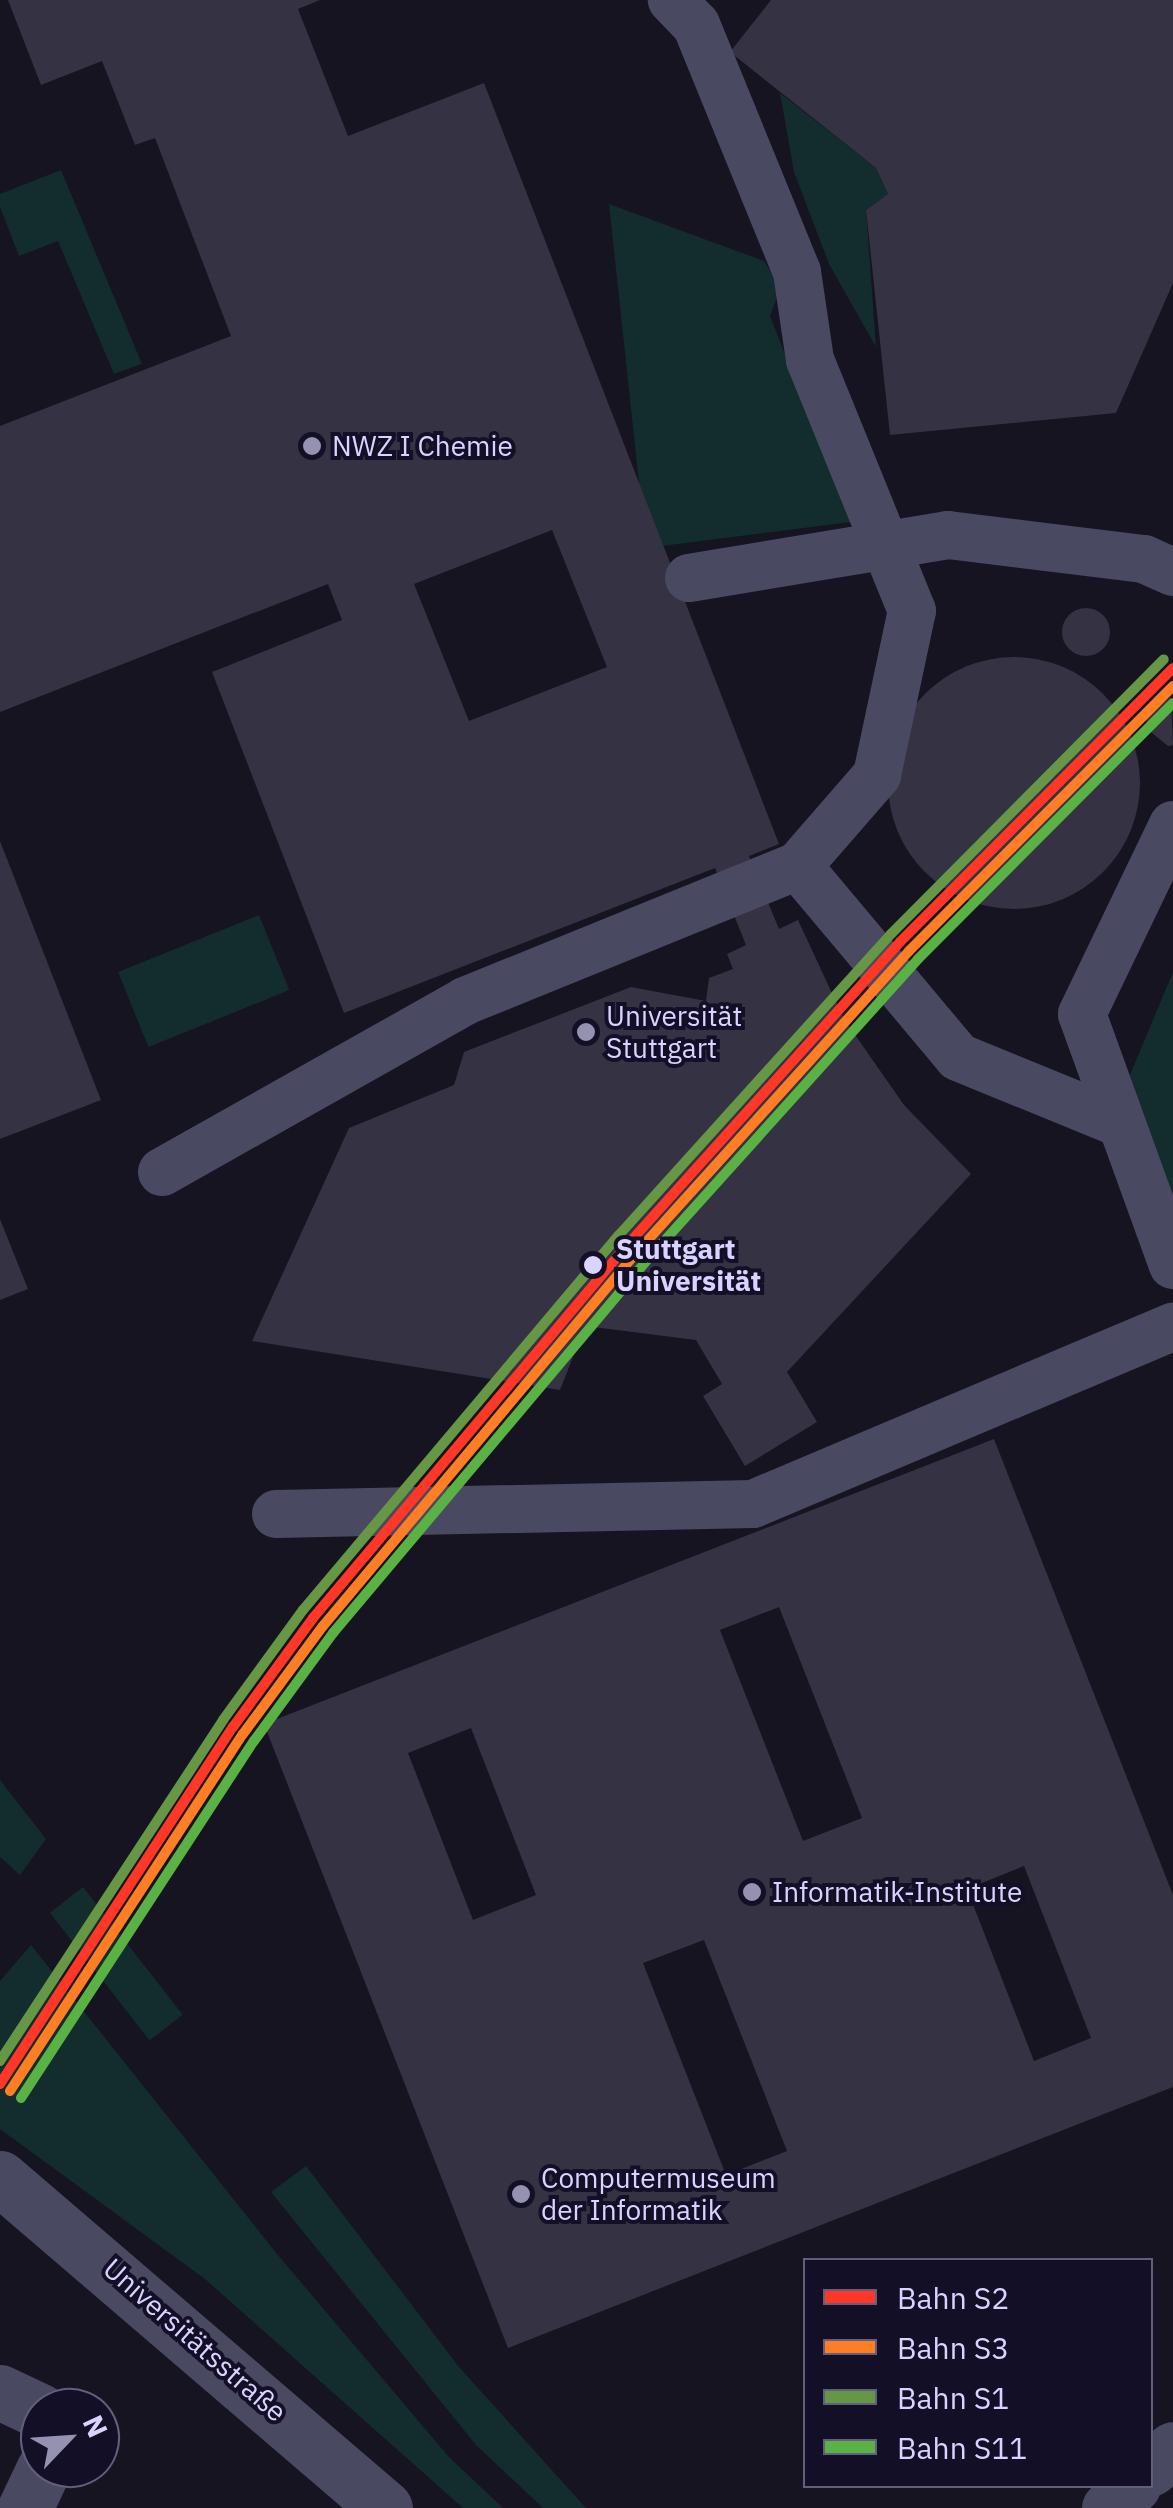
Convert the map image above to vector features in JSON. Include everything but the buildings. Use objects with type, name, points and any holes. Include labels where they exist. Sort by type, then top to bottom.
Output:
[{"type":"street","points":[[162,1172],[466,1001],[798,866],[876,775],[893,714],[912,611],[810,360],[798,272],[696,25],[672,0]]},
{"type":"street","points":[[689,578],[948,535],[1144,559],[1173,572]]},
{"type":"street","points":[[1173,825],[1082,1014],[1117,1122],[1173,1265]]},
{"type":"street","points":[[798,866],[958,1058],[1117,1122]]},
{"type":"street","points":[[276,1514],[753,1504],[1173,1327]]},
{"type":"street","name":"Universitätsstraße","points":[[0,2178],[385,2508]]},
{"type":"street","points":[[1153,2466],[1173,2449]]},
{"type":"street","points":[[1108,2508],[1131,2488]]},
{"type":"green space","points":[[780,93],[876,168],[888,194],[866,210],[876,347],[829,264],[794,172]]},
{"type":"green space","points":[[61,170],[142,364],[114,374],[58,241],[19,256],[0,207],[0,194]]},
{"type":"green space","points":[[609,204],[764,261],[781,287],[770,316],[851,522],[646,548]]},
{"type":"green space","points":[[259,915],[289,990],[148,1047],[118,972]]},
{"type":"green space","points":[[1173,972],[1173,1225],[1122,1094]]},
{"type":"green space","points":[[0,1780],[46,1839],[20,1875],[0,1857]]},
{"type":"green space","points":[[83,1887],[183,2015],[150,2041],[50,1913]]},
{"type":"green space","points":[[31,1945],[277,2254],[449,2457],[503,2508],[463,2508],[205,2279],[0,2129],[0,1981]]},
{"type":"green space","points":[[306,2166],[459,2367],[586,2508],[543,2508],[476,2445],[271,2192]]},
{"type":"rail line","name":"S1","points":[[0,2061],[223,1720],[303,1610],[619,1235],[891,934],[1164,659]]},
{"type":"rail line","name":"S2","points":[[0,2084],[233,1727],[313,1618],[629,1243],[900,942],[1173,668]]},
{"type":"rail line","name":"S3","points":[[10,2091],[243,1734],[323,1626],[638,1251],[909,951],[1173,686]]},
{"type":"rail line","name":"S11","points":[[21,2098],[254,1741],[333,1633],[648,1259],[918,959],[1173,703]]},
{"type":"place","name":"NWZ I Chemie","points":[[312,446]]},
{"type":"place","name":"Universität Stuttgart","points":[[586,1032]]},
{"type":"place","name":"Stuttgart Universität","points":[[593,1265]]},
{"type":"place","name":"Informatik-Institute","points":[[752,1892]]},
{"type":"place","name":"Computermuseum der Informatik","points":[[521,2194]]}]
